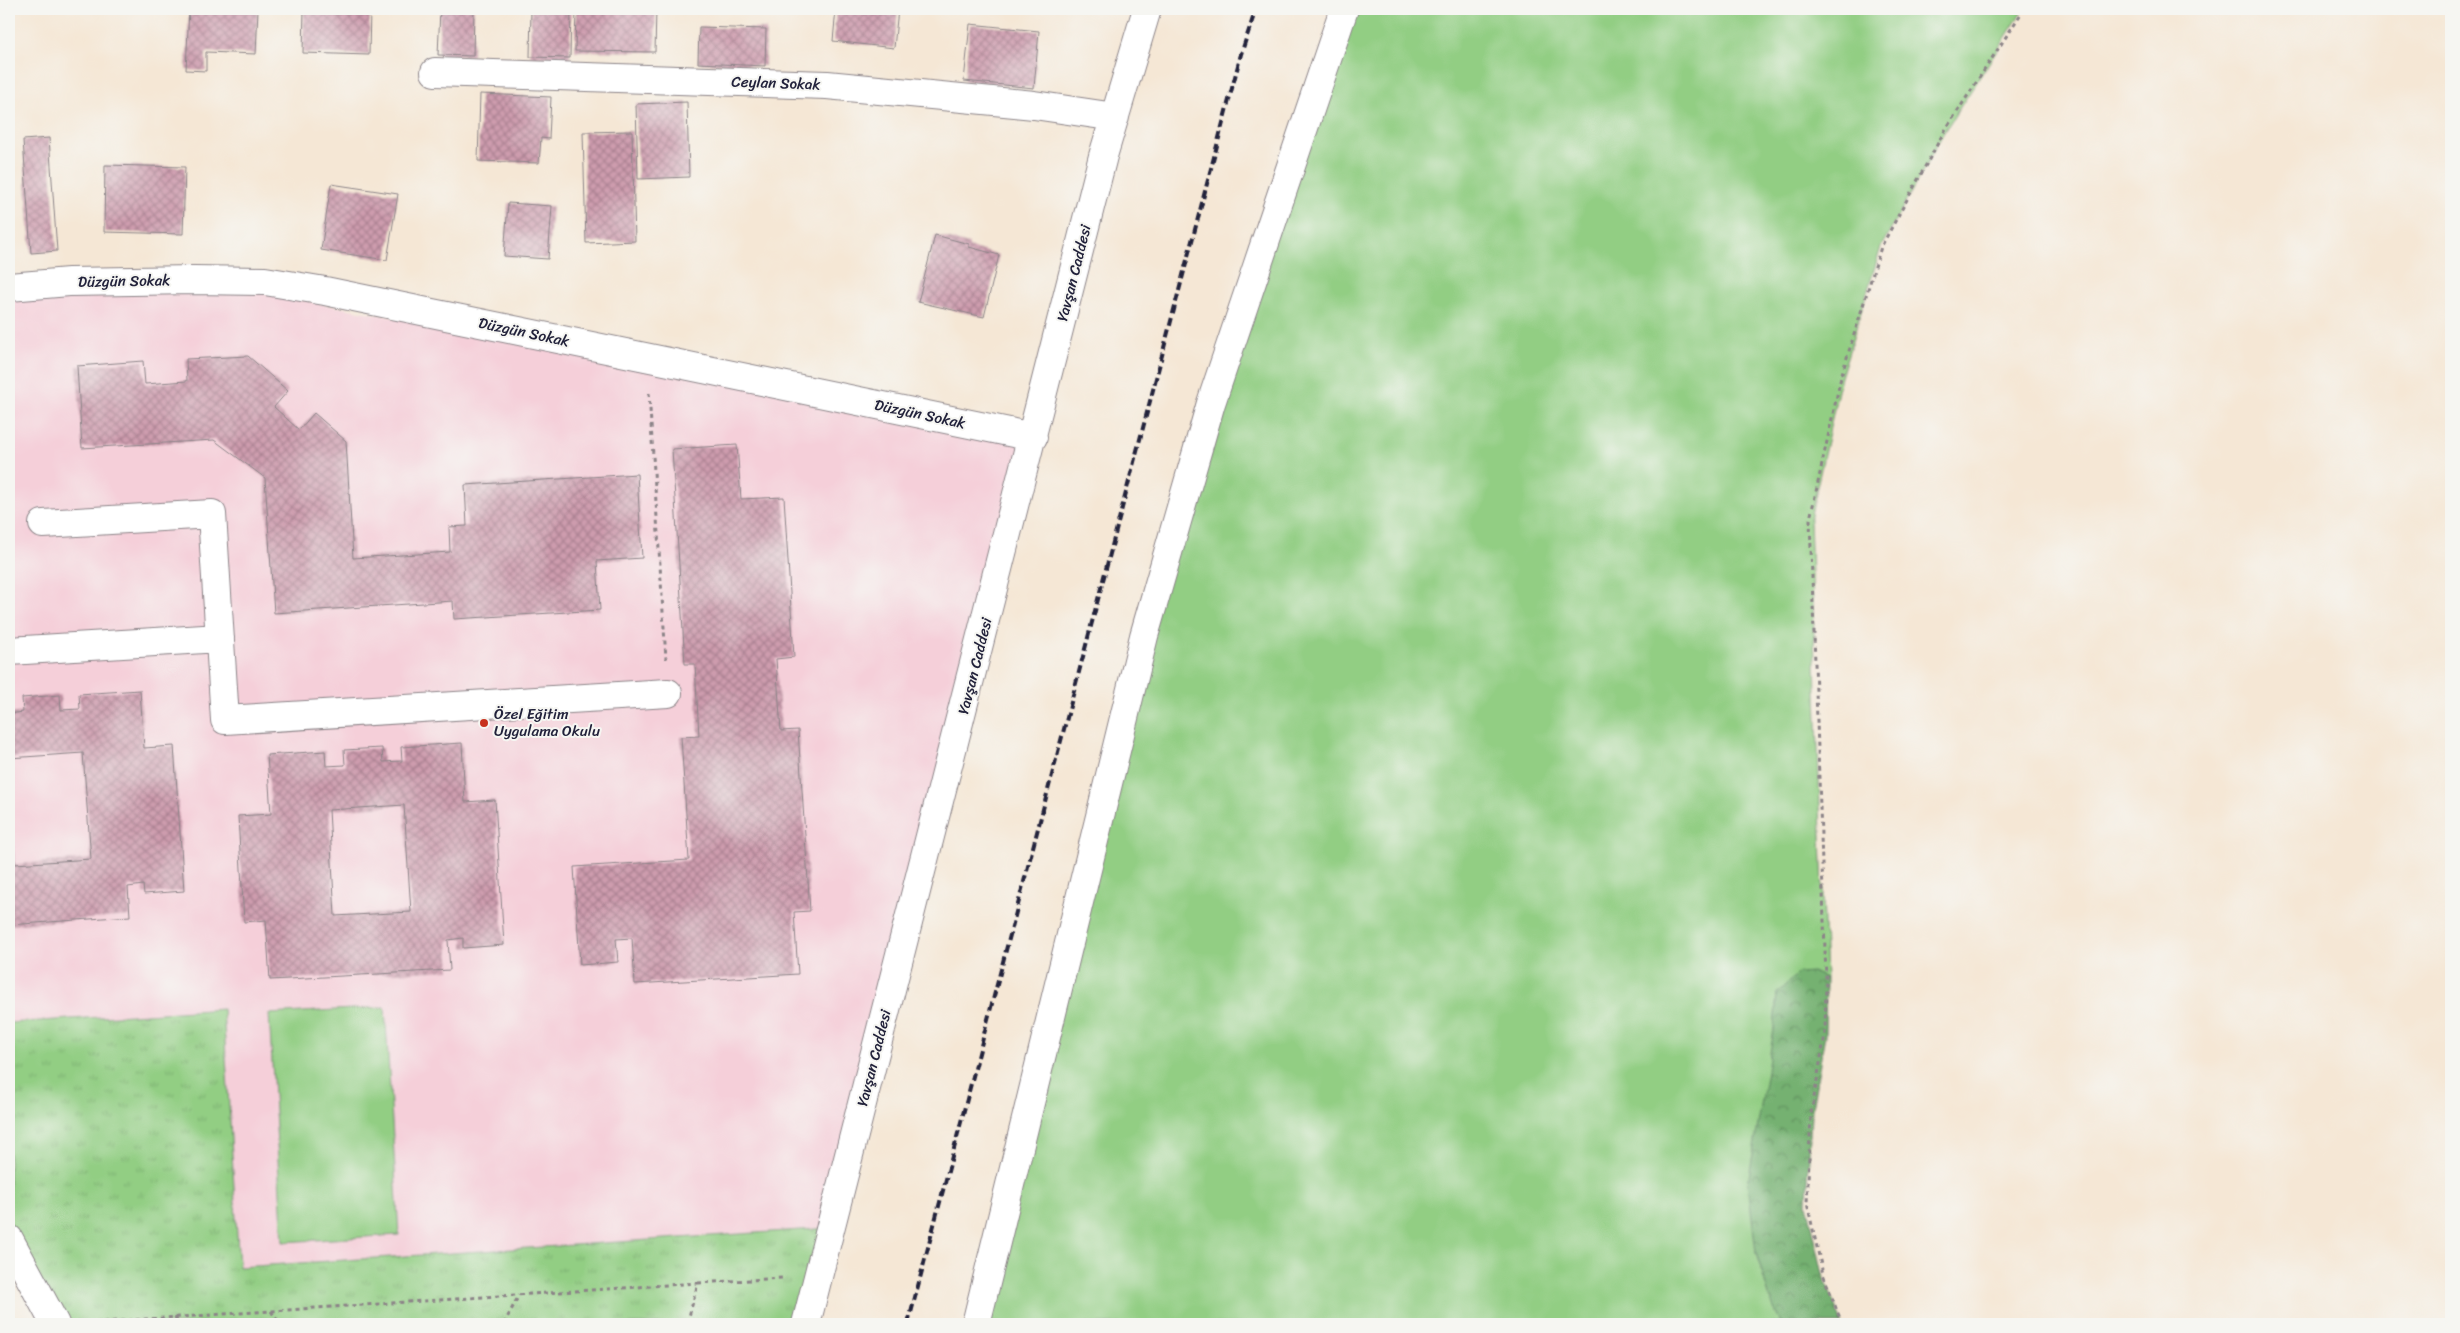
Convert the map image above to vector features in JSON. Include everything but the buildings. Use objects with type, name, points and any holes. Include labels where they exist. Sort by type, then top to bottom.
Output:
[{"type":"street","name":"Yavşan Caddesi","points":[[806,1324],[1115,117],[1146,9]]},
{"type":"street","points":[[976,1324],[1144,636],[1211,403],[1344,9]]},
{"type":"street","name":"Ceylan Sokak","points":[[435,72],[827,85],[1034,106],[1115,117]]},
{"type":"street","name":"Düzgün Sokak","points":[[9,287],[69,282],[264,282],[325,291],[1033,438]]},
{"type":"street","points":[[42,524],[212,514],[225,720],[668,693]]},
{"type":"street","points":[[9,651],[220,638]]},
{"type":"street","points":[[9,1239],[55,1324]]},
{"type":"path","points":[[1842,1324],[1823,1274],[1807,1202],[1811,1114],[1825,1035],[1826,979],[1810,520],[1841,377],[1881,247],[1944,132],[2024,9]]},
{"type":"path","points":[[647,357],[668,693]]},
{"type":"path","points":[[84,1324],[819,1275]]},
{"type":"path","points":[[687,1324],[698,1283]]},
{"type":"path","points":[[504,1324],[519,1295]]},
{"type":"path","points":[[271,1311],[280,1324]]},
{"type":"path","points":[[175,1317],[179,1324]]},
{"type":"shaded area","name":"Özel Eğitim Uygulama Okulu","points":[[194,280],[1033,437],[831,1228],[239,1267],[223,1009],[9,1023],[9,287]]},
{"type":"green space","points":[[1344,9],[2024,9],[1944,132],[1881,247],[1841,377],[1810,519],[1826,979],[1813,972],[1777,993],[1756,1253],[1770,1299],[1781,1324],[976,1324],[1144,636]]},
{"type":"green space","points":[[1813,972],[1826,979],[1825,1035],[1811,1114],[1807,1203],[1823,1274],[1842,1324],[1781,1324],[1770,1299],[1756,1253],[1748,1183],[1774,1029],[1777,993],[1798,973]]},
{"type":"green space","points":[[385,1007],[399,1235],[283,1242],[269,1014]]},
{"type":"green space","points":[[223,1009],[239,1267],[831,1228],[806,1324],[55,1324],[9,1239],[9,1023]]},
{"type":"railway","points":[[908,1324],[1241,54],[1256,9]]},
{"type":"place","name":"Özel Eğitim Uygulama Okulu","points":[[484,723]]}]
